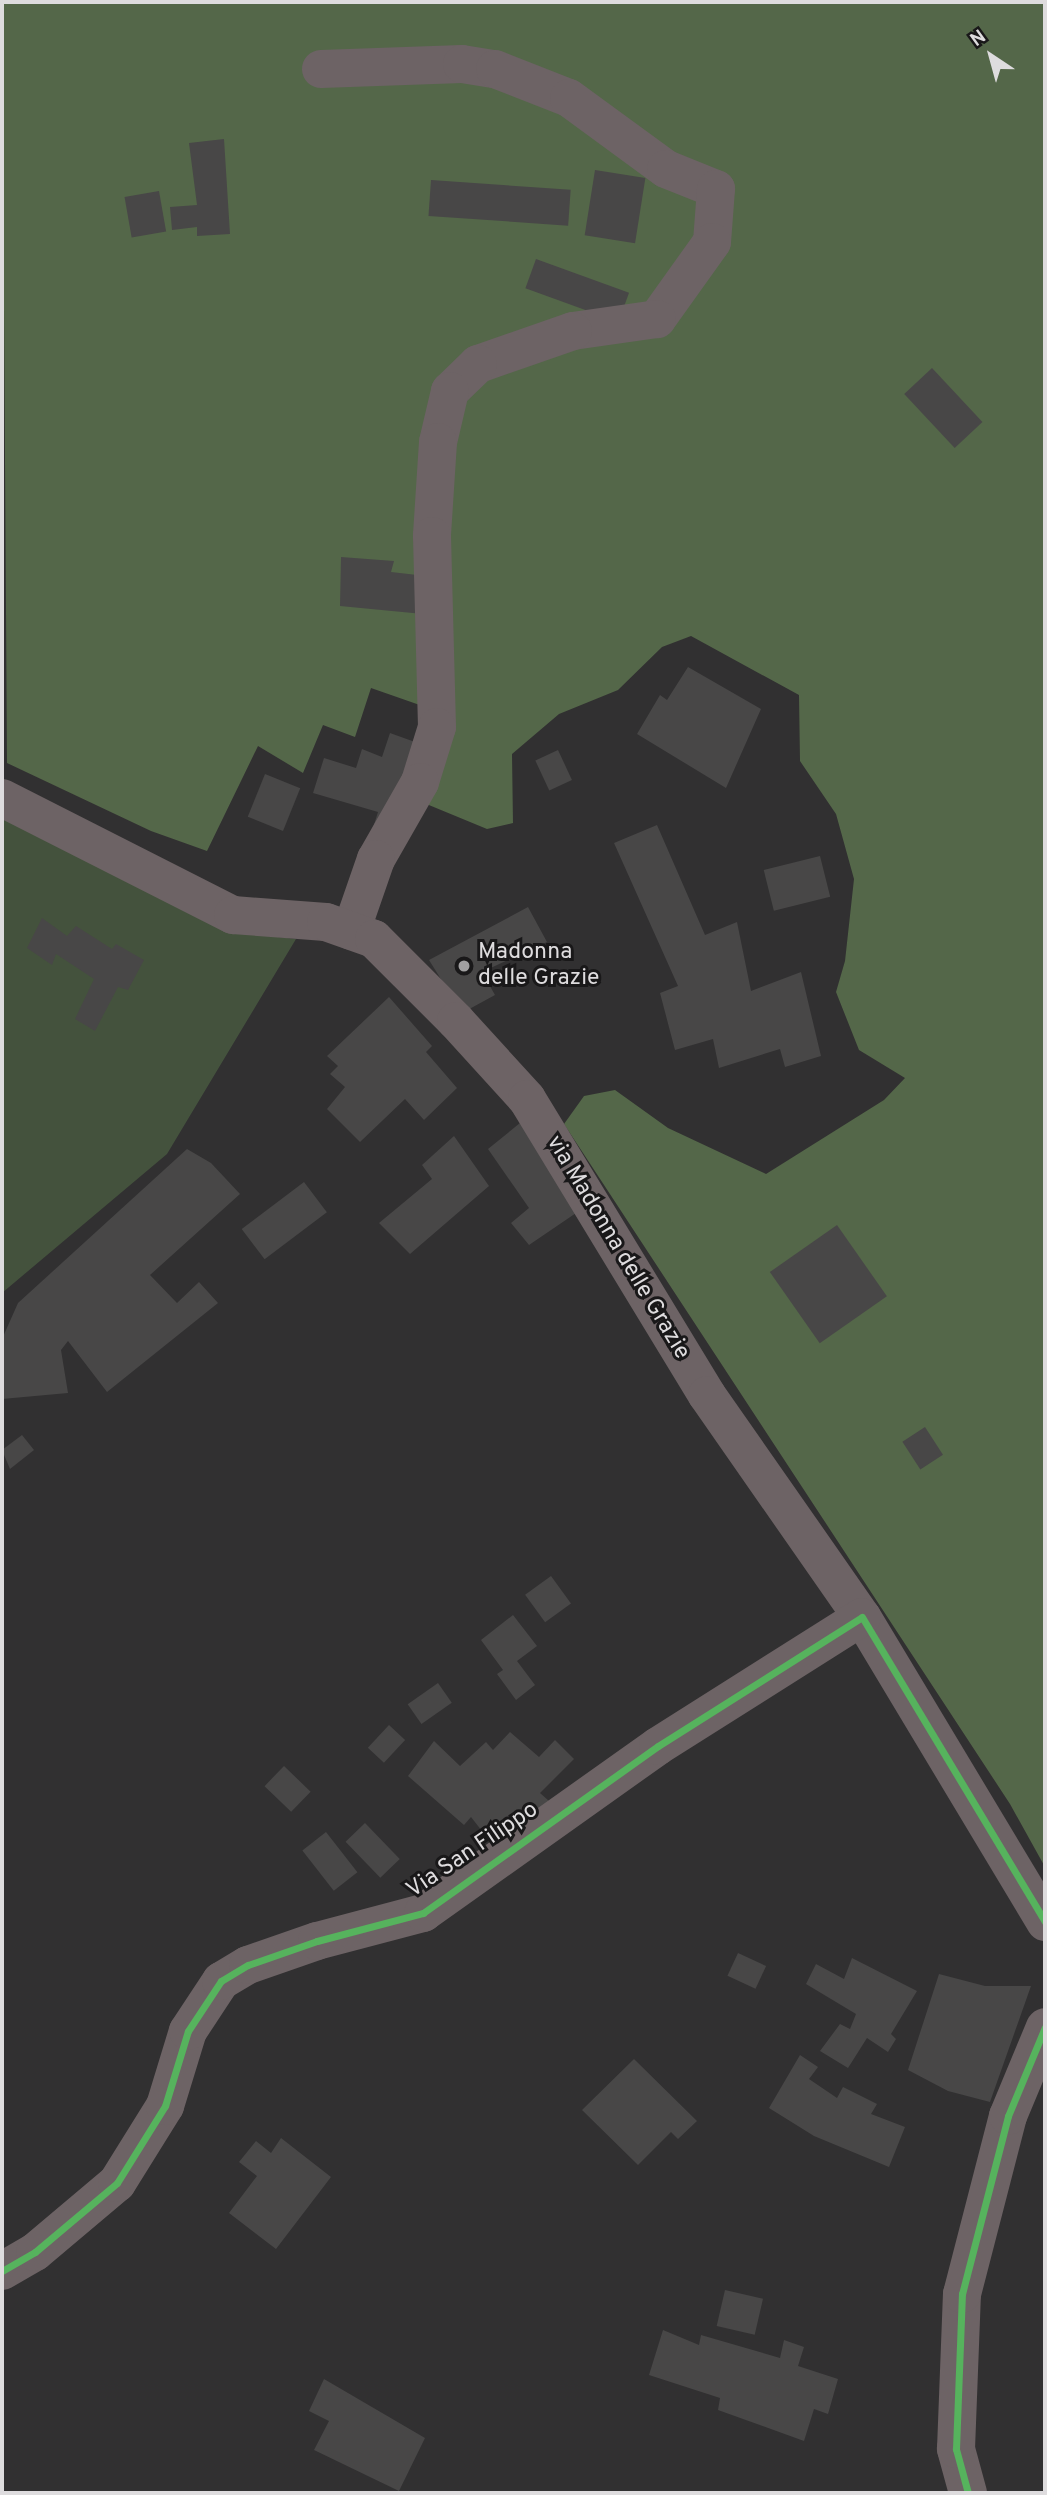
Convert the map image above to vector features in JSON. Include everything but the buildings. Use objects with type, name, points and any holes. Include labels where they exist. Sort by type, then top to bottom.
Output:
[{"type":"street","points":[[321,69],[462,64],[495,69],[569,98],[666,169],[716,189],[712,242],[657,319],[573,331],[478,364],[450,391],[438,442],[432,536],[437,727],[420,782],[376,859],[351,931]]},
{"type":"street","name":"via Madonna delle Grazie","points":[[2,798],[233,915],[326,922],[374,939],[527,1099],[707,1395],[862,1617],[1045,1922]]},
{"type":"street","name":"Via San Filippo","points":[[2,2271],[35,2252],[117,2183],[165,2106],[188,2031],[221,1982],[248,1965],[317,1941],[423,1913],[658,1746],[862,1617]]},
{"type":"street","points":[[968,2493],[956,2449],[962,2294],[1008,2116],[1045,2027]]},
{"type":"green space","points":[[2,2],[1045,2],[1045,1867],[1010,1804],[564,1124],[584,1096],[615,1090],[668,1128],[766,1174],[884,1100],[905,1078],[859,1050],[836,992],[845,961],[854,879],[836,814],[800,761],[799,695],[691,636],[662,647],[618,690],[559,714],[512,754],[513,823],[487,829],[424,803],[454,717],[371,688],[355,737],[323,725],[303,773],[258,746],[207,851],[151,831],[7,763]]},
{"type":"green space","points":[[2,814],[230,932],[296,939],[167,1154],[2,1293]]},
{"type":"cycle path","points":[[2,2271],[35,2252],[117,2183],[165,2106],[188,2031],[221,1981],[248,1965],[317,1941],[423,1913],[658,1746],[862,1617],[1045,1922]]},
{"type":"cycle path","points":[[968,2493],[956,2449],[962,2294],[1008,2116],[1045,2027]]},
{"type":"place","name":"Madonna delle Grazie","points":[[464,966]]}]
